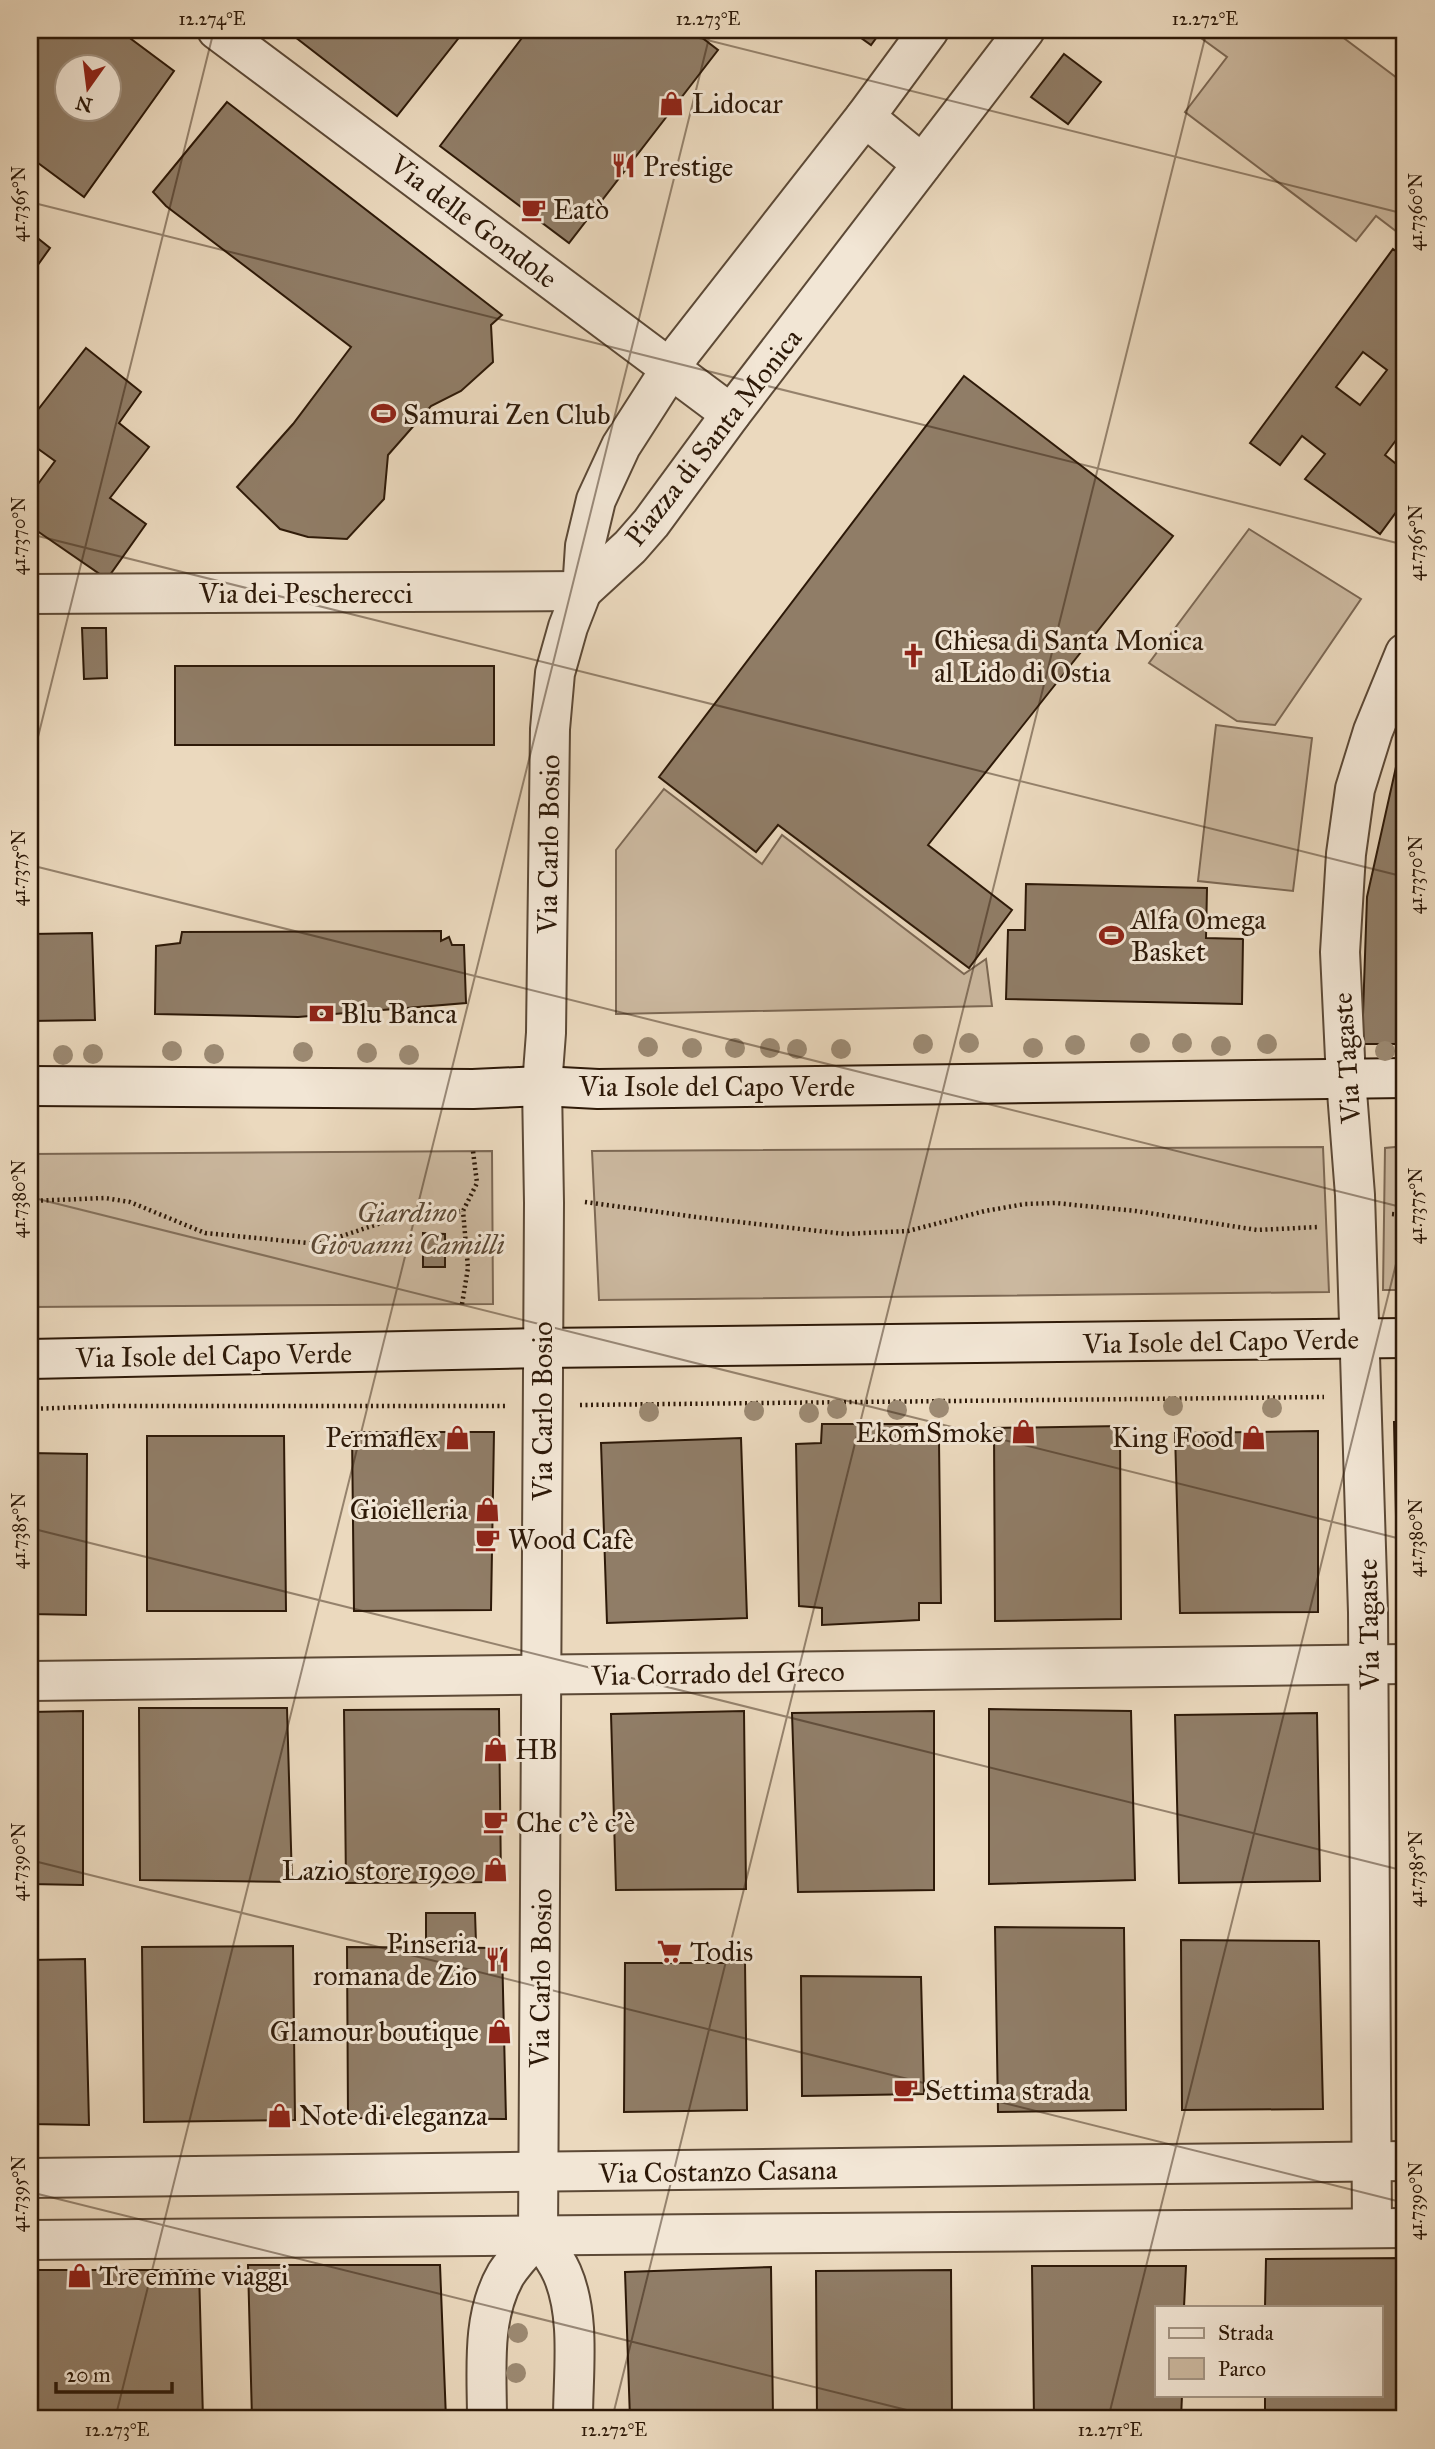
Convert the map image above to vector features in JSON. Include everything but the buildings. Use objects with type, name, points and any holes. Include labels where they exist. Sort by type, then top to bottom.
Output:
[{"type":"street","name":"Piazza di Santa Monica","points":[[582,591],[586,546],[596,500],[621,446],[671,367],[929,30]]},
{"type":"street","name":"Piazza di Santa Monica","points":[[582,591],[641,536],[1025,30]]},
{"type":"street","name":"Via delle Gondole","points":[[229,33],[731,414]]},
{"type":"street","points":[[865,117],[922,164]]},
{"type":"street","name":"Via dei Pescherecci","points":[[30,594],[582,591]]},
{"type":"street","name":"Via Carlo Bosio","points":[[538,2236],[544,1203],[542,1086],[546,1032],[549,755],[555,673],[582,591]]},
{"type":"street","name":"Via Tagaste","points":[[1389,2228],[1387,1664],[1362,1396],[1355,1195],[1340,952],[1350,821],[1364,759],[1405,653]]},
{"type":"street","name":"Via Isole del Capo Verde","points":[[30,1086],[473,1089],[542,1086],[598,1089],[1405,1078]]},
{"type":"street","name":"Via Isole del Capo Verde","points":[[30,1359],[542,1349],[1405,1338]]},
{"type":"street","name":"Via Corrado del Greco","points":[[30,1681],[1387,1664]]},
{"type":"street","name":"Via Costanzo Casana","points":[[30,2178],[1388,2161]]},
{"type":"street","points":[[30,2240],[1389,2228]]},
{"type":"street","points":[[487,2419],[488,2334],[491,2313],[506,2274],[538,2236]]},
{"type":"street","points":[[538,2236],[555,2258],[568,2288],[573,2330],[573,2419]]},
{"type":"path","points":[[462,1304],[468,1268],[463,1211],[477,1183],[473,1151]]},
{"type":"path","points":[[30,1201],[105,1198],[130,1202],[205,1233],[318,1244],[405,1216],[463,1211]]},
{"type":"path","points":[[585,1202],[704,1219],[845,1234],[908,1231],[985,1211],[1025,1204],[1055,1203],[1145,1212],[1257,1230],[1326,1226]]},
{"type":"path","points":[[30,1409],[111,1406],[542,1406],[1362,1396]]},
{"type":"green space","points":[[1190,30],[1333,30],[1405,84],[1405,238],[1376,216],[1356,241],[1185,112],[1227,57]]},
{"type":"green space","points":[[1249,529],[1361,599],[1275,725],[1237,721],[1149,663]]},
{"type":"green space","points":[[1216,725],[1312,738],[1293,891],[1198,881]]},
{"type":"green space","points":[[664,789],[762,864],[782,835],[964,974],[986,959],[992,1006],[616,1014],[616,850]]},
{"type":"green space","points":[[1405,1146],[1405,1290],[1383,1290],[1385,1148]]},
{"type":"green space","points":[[1323,1147],[1329,1292],[599,1300],[592,1151]]},
{"type":"green space","name":"Giardino Giovanni Camilli","points":[[492,1151],[493,1304],[30,1307],[30,1154]]},
{"type":"place","name":"Lidocar","points":[[672,103]]},
{"type":"place","name":"Prestige","points":[[623,166]]},
{"type":"place","name":"Eatò","points":[[533,209]]},
{"type":"place","name":"Samurai Zen Club","points":[[383,414]]},
{"type":"place","name":"Chiesa di Santa Monica al Lido di Ostia","points":[[914,656]]},
{"type":"place","name":"Alfa Omega Basket","points":[[1111,935]]},
{"type":"place","name":"Blu Banca","points":[[321,1013]]},
{"type":"place","name":"EkomSmoke","points":[[1024,1432]]},
{"type":"place","name":"Permaflex","points":[[458,1437]]},
{"type":"place","name":"King Food","points":[[1254,1437]]},
{"type":"place","name":"Gioielleria","points":[[488,1509]]},
{"type":"place","name":"Wood Cafè","points":[[488,1539]]},
{"type":"place","name":"HB","points":[[495,1749]]},
{"type":"place","name":"Che c'è c'è","points":[[496,1822]]},
{"type":"place","name":"Lazio store 1900","points":[[496,1870]]},
{"type":"place","name":"Todis","points":[[670,1951]]},
{"type":"place","name":"Pinseria romana de Zio","points":[[497,1959]]},
{"type":"place","name":"Glamour boutique","points":[[499,2031]]},
{"type":"place","name":"Settima strada","points":[[905,2090]]},
{"type":"place","name":"Note di eleganza","points":[[279,2115]]},
{"type":"place","name":"Tre emme viaggi","points":[[79,2275]]}]
